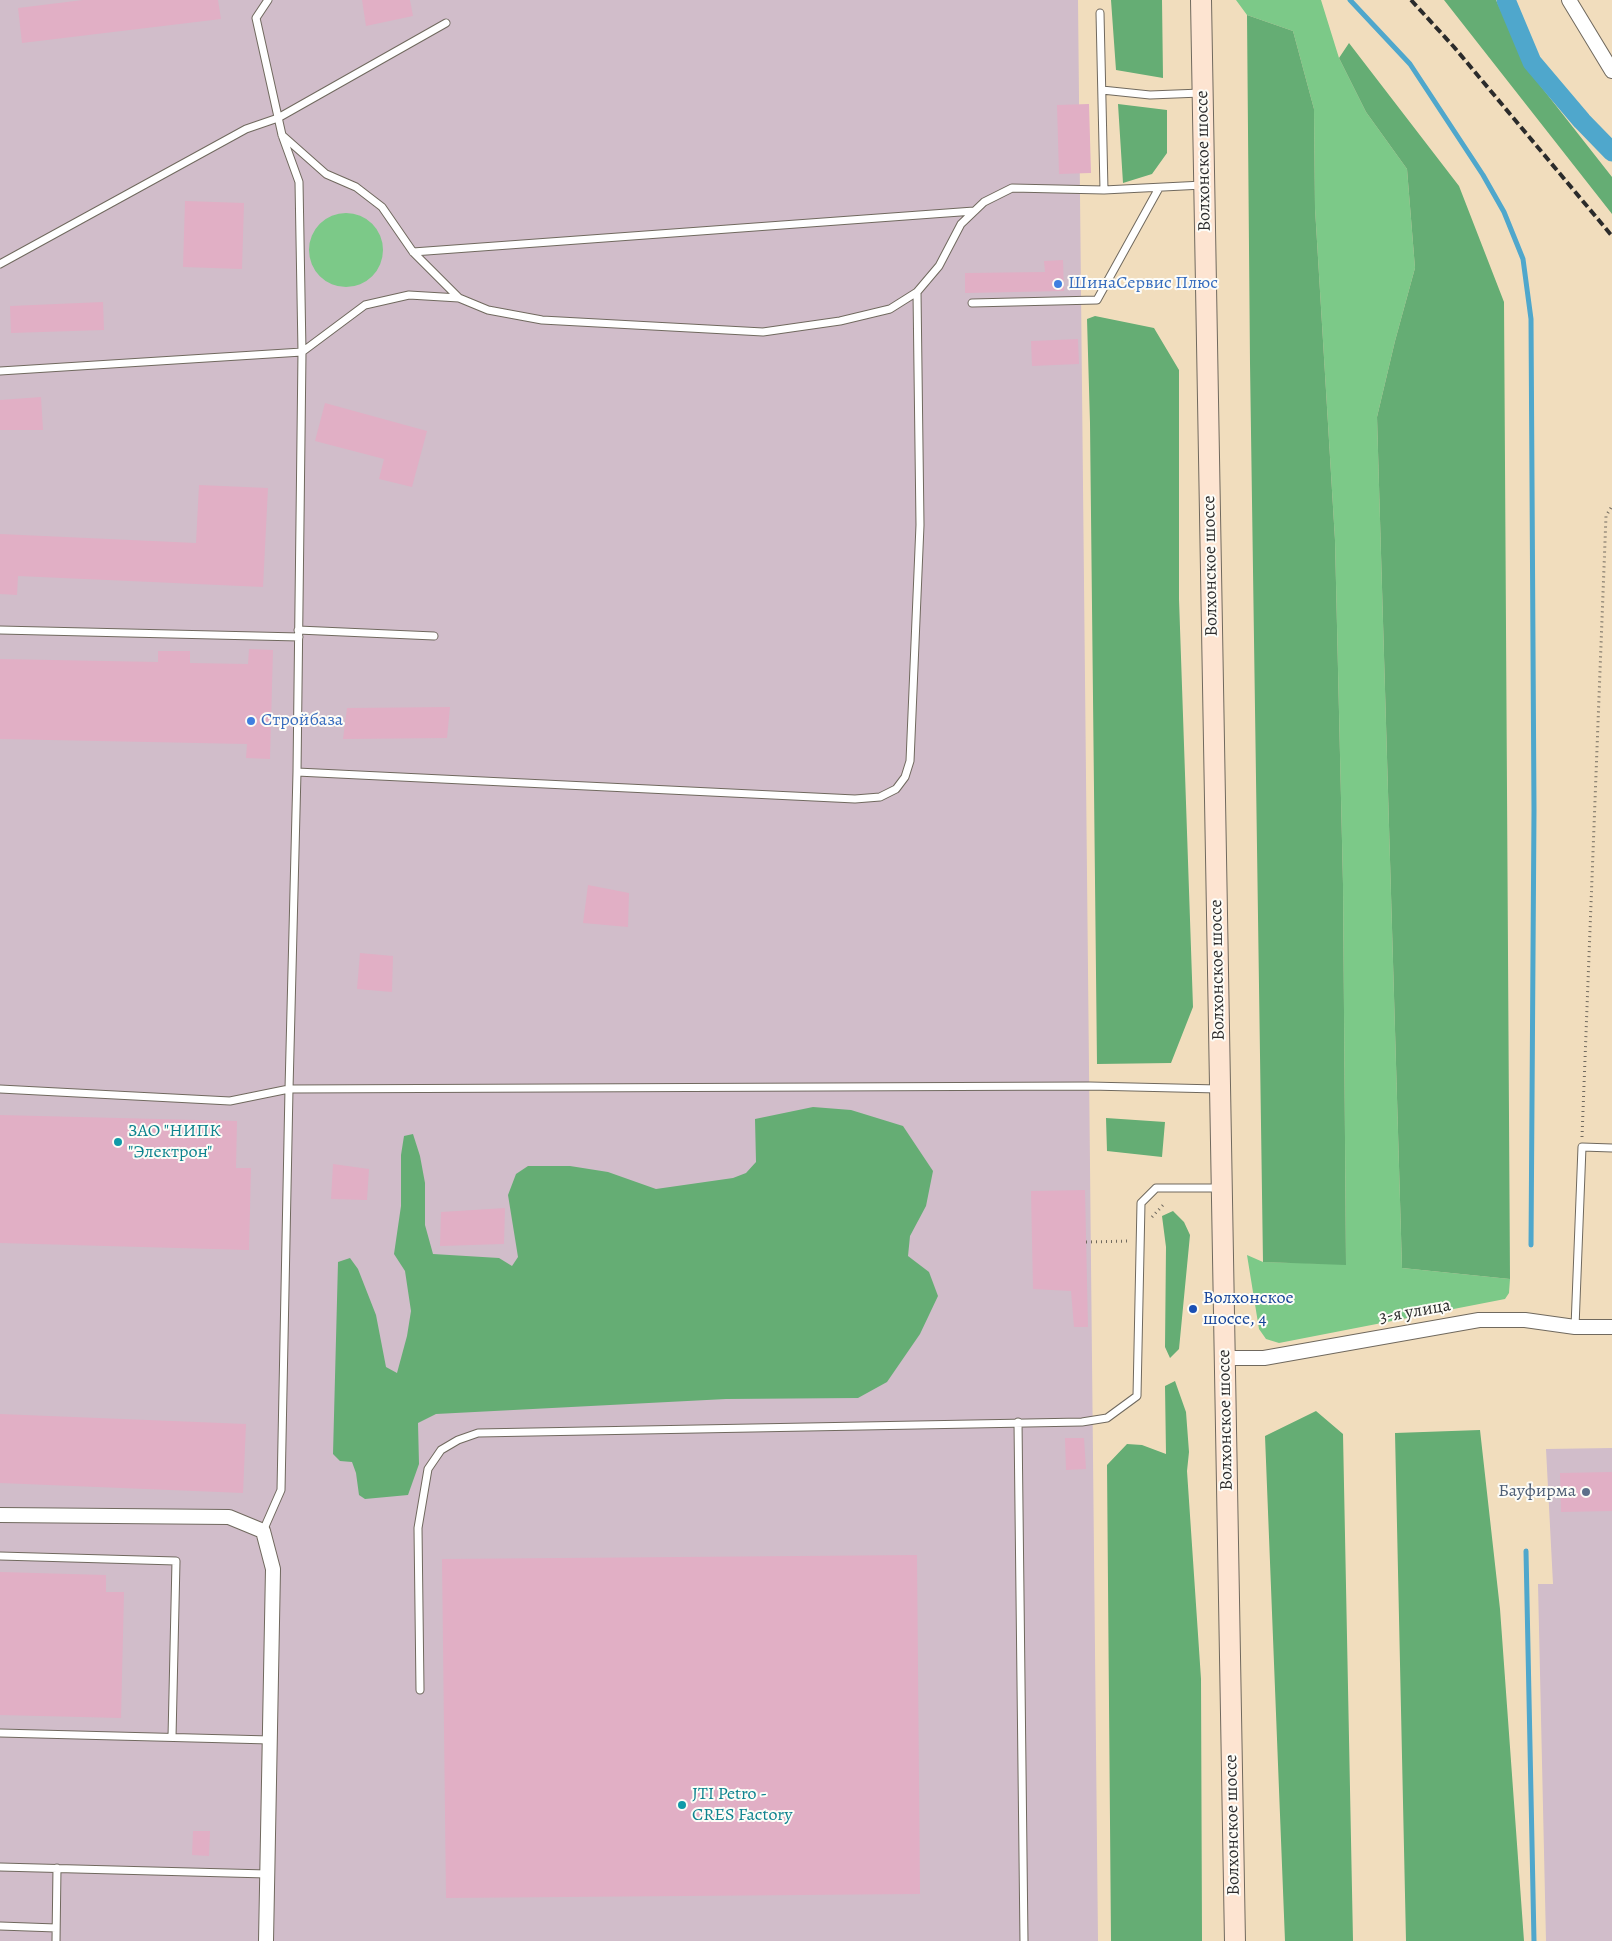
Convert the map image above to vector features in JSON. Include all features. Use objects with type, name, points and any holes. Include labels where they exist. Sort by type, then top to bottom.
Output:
[{"type":"main road","name":"Волхонское шоссе","points":[[1201,0],[1235,1941]]},
{"type":"street","points":[[1569,0],[1612,71]]},
{"type":"street","name":"3-я улица","points":[[1225,1358],[1264,1358],[1479,1320],[1525,1320],[1575,1327],[1612,1327]]},
{"type":"street","points":[[0,1515],[229,1518],[263,1531],[273,1569],[266,1941]]},
{"type":"lane","points":[[263,1531],[281,1490],[297,772],[302,352],[299,182],[282,135],[256,18],[268,0]]},
{"type":"lane","points":[[1100,13],[1104,190]]},
{"type":"lane","points":[[0,264],[246,128],[278,118],[446,23]]},
{"type":"lane","points":[[1102,90],[1150,95],[1202,93]]},
{"type":"lane","points":[[282,135],[326,174],[356,187],[382,207],[414,252],[460,298]]},
{"type":"lane","points":[[0,371],[302,352],[365,305],[409,295],[460,298],[488,310],[542,320],[763,332],[840,322],[890,309],[917,292],[939,266],[961,224],[984,202],[1012,188],[1104,190],[1203,185]]},
{"type":"lane","points":[[972,303],[1097,300],[1159,188]]},
{"type":"lane","points":[[414,252],[975,212]]},
{"type":"lane","points":[[297,772],[855,799],[880,797],[896,788],[905,777],[910,761],[920,535],[917,292]]},
{"type":"lane","points":[[0,630],[434,636]]},
{"type":"lane","points":[[0,1089],[230,1101],[289,1089],[1090,1086],[1220,1089]]},
{"type":"lane","points":[[1575,1327],[1582,1147],[1612,1148]]},
{"type":"lane","points":[[420,1690],[418,1528],[428,1469],[441,1450],[458,1440],[478,1433],[1082,1422],[1107,1418],[1137,1396],[1141,1203],[1156,1188],[1222,1188]]},
{"type":"lane","points":[[1018,1422],[1024,1941]]},
{"type":"lane","points":[[0,1556],[176,1561],[172,1737]]},
{"type":"lane","points":[[0,1733],[270,1740]]},
{"type":"lane","points":[[0,1867],[268,1874]]},
{"type":"lane","points":[[56,1941],[57,1868]]},
{"type":"lane","points":[[0,1926],[56,1928]]},
{"type":"path","points":[[1582,1147],[1606,516],[1612,506]]},
{"type":"shaded area","points":[[0,0],[1078,0],[1098,1941],[0,1941]]},
{"type":"shaded area","points":[[1612,1448],[1612,1941],[1546,1941],[1538,1584],[1553,1584],[1546,1449]]},
{"type":"green space","points":[[1111,0],[1162,0],[1163,78],[1116,70]]},
{"type":"green space","points":[[1236,0],[1321,0],[1339,58],[1366,112],[1407,169],[1415,268],[1377,417],[1402,1268],[1510,1279],[1509,1293],[1505,1299],[1279,1343],[1266,1339],[1259,1329],[1247,1255],[1263,1262],[1346,1264],[1343,884],[1335,540],[1315,208],[1314,109],[1293,31],[1247,15]]},
{"type":"green space","points":[[1444,0],[1496,0],[1528,70],[1612,177],[1612,214]]},
{"type":"green space","points":[[1247,15],[1293,31],[1314,109],[1315,208],[1335,540],[1343,884],[1346,1265],[1263,1262]]},
{"type":"green space","points":[[1349,43],[1459,186],[1504,302],[1510,1279],[1402,1268],[1377,417],[1415,268],[1407,169],[1366,112],[1339,58]]},
{"type":"green space","points":[[1118,104],[1167,110],[1167,153],[1152,174],[1123,183]]},
{"type":"green space","points":[[339,213],[353,213],[367,219],[377,229],[383,243],[381,264],[367,281],[353,287],[339,287],[325,281],[315,271],[309,257],[309,243],[315,229],[325,219]]},
{"type":"green space","points":[[1095,316],[1154,328],[1179,370],[1179,599],[1193,1007],[1171,1063],[1097,1064],[1090,423],[1087,319]]},
{"type":"green space","points":[[813,1107],[851,1110],[903,1126],[933,1171],[926,1206],[910,1236],[908,1256],[929,1272],[938,1296],[920,1334],[887,1382],[858,1398],[726,1399],[436,1414],[418,1423],[419,1464],[408,1495],[365,1499],[359,1495],[356,1473],[352,1462],[340,1461],[333,1454],[338,1262],[350,1258],[358,1269],[376,1315],[386,1367],[397,1373],[407,1336],[411,1311],[405,1271],[394,1254],[401,1206],[401,1155],[404,1136],[413,1134],[420,1156],[425,1183],[425,1225],[433,1254],[499,1258],[512,1266],[518,1257],[508,1195],[516,1174],[528,1166],[570,1166],[608,1172],[656,1189],[733,1178],[746,1173],[756,1162],[755,1119]]},
{"type":"green space","points":[[1106,1118],[1165,1122],[1162,1157],[1107,1151]]},
{"type":"green space","points":[[1173,1211],[1184,1222],[1190,1235],[1179,1349],[1170,1358],[1165,1347],[1166,1247],[1162,1216]]},
{"type":"green space","points":[[1175,1381],[1186,1412],[1189,1452],[1187,1471],[1201,1679],[1202,1941],[1111,1941],[1107,1465],[1127,1444],[1142,1445],[1166,1454],[1165,1386]]},
{"type":"green space","points":[[1316,1411],[1343,1434],[1353,1941],[1285,1941],[1265,1436]]},
{"type":"green space","points":[[1480,1430],[1500,1609],[1524,1941],[1406,1941],[1395,1433]]},
{"type":"building","points":[[83,0],[218,0],[221,19],[22,43],[18,8]]},
{"type":"building","points":[[362,0],[410,0],[413,16],[366,26]]},
{"type":"building","points":[[1089,104],[1091,173],[1059,174],[1057,105]]},
{"type":"building","points":[[185,201],[244,203],[242,269],[183,267]]},
{"type":"building","points":[[1063,260],[1064,291],[965,293],[965,273],[1045,272],[1044,261]]},
{"type":"building","points":[[103,302],[104,330],[11,333],[10,306]]},
{"type":"building","points":[[1078,339],[1079,364],[1032,366],[1031,341]]},
{"type":"building","points":[[41,397],[43,430],[0,430],[0,400]]},
{"type":"building","points":[[325,403],[427,431],[412,487],[379,479],[384,459],[315,441]]},
{"type":"building","points":[[199,485],[268,488],[263,587],[18,576],[17,595],[0,594],[0,534],[196,543]]},
{"type":"building","points":[[249,649],[273,650],[270,759],[246,758],[247,744],[0,739],[0,659],[158,662],[158,651],[190,651],[190,663],[248,664]]},
{"type":"building","points":[[450,707],[447,738],[343,739],[347,708]]},
{"type":"building","points":[[588,885],[629,893],[628,927],[583,923]]},
{"type":"building","points":[[360,953],[393,956],[392,992],[357,989]]},
{"type":"building","points":[[0,1115],[237,1121],[236,1168],[251,1168],[249,1250],[0,1243]]},
{"type":"building","points":[[333,1164],[369,1169],[367,1200],[331,1199]]},
{"type":"building","points":[[1085,1190],[1088,1327],[1074,1327],[1071,1291],[1033,1289],[1031,1191]]},
{"type":"building","points":[[505,1208],[504,1244],[440,1246],[441,1212]]},
{"type":"building","points":[[0,1414],[246,1424],[243,1493],[0,1483]]},
{"type":"building","points":[[1065,1438],[1084,1438],[1086,1469],[1066,1470]]},
{"type":"building","name":"Бауфирма","points":[[1612,1472],[1612,1511],[1561,1512],[1560,1473]]},
{"type":"building","name":"JTI Petro - CRES Factory","points":[[917,1555],[920,1894],[446,1898],[442,1559]]},
{"type":"building","points":[[0,1572],[106,1575],[106,1592],[124,1592],[121,1718],[0,1715]]},
{"type":"building","points":[[193,1831],[210,1831],[209,1856],[192,1855]]},
{"type":"waterway","points":[[1350,0],[1410,64],[1483,175],[1504,212],[1523,259],[1531,319],[1534,810],[1531,1245]]},
{"type":"waterway","points":[[1506,0],[1532,62],[1582,121],[1612,152]]},
{"type":"waterway","points":[[1526,1551],[1534,1941]]},
{"type":"railway","points":[[1411,0],[1454,47],[1612,236]]},
{"type":"place","name":"ШинаСервис Плюс","points":[[1058,284]]},
{"type":"place","name":"Стройбаза","points":[[251,721]]},
{"type":"place","name":"ЗАО \"НИПК \"Электрон\"","points":[[118,1142]]},
{"type":"place","name":"Волхонское шоссе, 4","points":[[1193,1309]]},
{"type":"place","name":"Бауфирма","points":[[1586,1492]]},
{"type":"place","name":"JTI Petro - CRES Factory","points":[[682,1805]]}]
